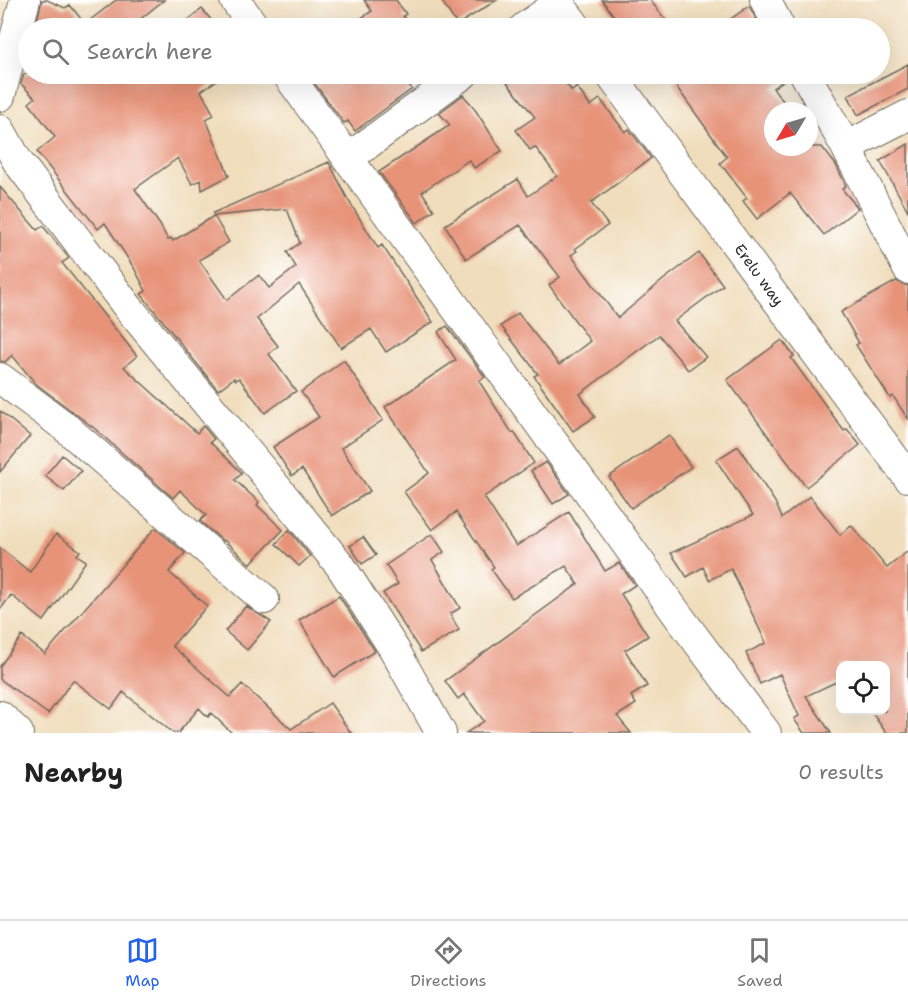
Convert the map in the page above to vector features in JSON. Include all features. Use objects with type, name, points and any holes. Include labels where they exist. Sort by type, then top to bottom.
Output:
[{"type":"street","points":[[20,18],[25,0]]},
{"type":"street","points":[[235,0],[248,18]]},
{"type":"street","points":[[765,0],[775,18]]},
{"type":"street","points":[[537,18],[557,2],[569,18]]},
{"type":"street","points":[[0,96],[18,27]]},
{"type":"street","points":[[294,84],[346,159],[766,733]]},
{"type":"street","points":[[346,159],[449,84]]},
{"type":"street","name":"Erelu way","points":[[617,84],[908,477]]},
{"type":"street","points":[[811,84],[906,260]]},
{"type":"street","points":[[846,147],[908,115]]},
{"type":"street","points":[[0,130],[18,162],[127,306],[340,565],[394,649],[441,733]]},
{"type":"street","points":[[0,378],[64,426],[264,599]]},
{"type":"street","points":[[0,716],[18,733]]},
{"type":"building","points":[[42,0],[47,0],[65,8],[70,5],[80,18],[38,18]]},
{"type":"building","points":[[116,0],[164,0],[142,18],[93,18]]},
{"type":"building","points":[[364,0],[396,0],[406,14],[403,16],[404,18],[361,18],[372,11]]},
{"type":"building","points":[[441,0],[497,0],[468,18],[453,18]]},
{"type":"building","points":[[602,0],[650,0],[664,18],[616,18]]},
{"type":"building","points":[[749,6],[756,18],[732,18]]},
{"type":"building","points":[[202,9],[210,18],[191,18]]},
{"type":"building","points":[[908,64],[908,89],[858,115],[848,95],[869,84],[890,84],[890,73]]},
{"type":"building","points":[[21,84],[211,84],[201,91],[214,115],[206,119],[229,176],[202,190],[201,180],[192,184],[178,158],[135,189],[168,240],[171,238],[173,241],[214,216],[213,213],[329,162],[347,198],[378,248],[382,245],[433,322],[386,352],[371,329],[341,348],[299,284],[257,319],[278,346],[269,354],[296,391],[265,413],[239,378],[236,380],[234,378],[218,390],[141,294],[146,291],[105,223],[98,229],[37,152],[55,137],[29,103],[35,98]],"holes":[[[287,209],[300,243],[287,252],[296,267],[269,288],[259,275],[227,300],[199,260],[229,242],[214,216]]]},
{"type":"building","points":[[315,84],[408,84],[412,89],[355,131],[348,121],[344,123]]},
{"type":"building","points":[[508,84],[566,84],[572,91],[577,87],[590,106],[600,99],[625,132],[629,129],[651,158],[591,203],[608,225],[575,249],[577,251],[571,255],[618,318],[699,253],[723,285],[675,321],[706,357],[688,370],[659,335],[580,394],[595,417],[573,431],[534,376],[538,374],[501,326],[518,313],[559,365],[590,341],[549,285],[560,277],[520,225],[466,259],[445,225],[518,179],[528,196],[557,176],[535,147],[530,150],[516,130],[535,117]]},
{"type":"building","points":[[674,84],[779,84],[773,88],[784,102],[764,102],[764,156],[818,156],[818,147],[822,147],[836,165],[846,186],[842,189],[858,208],[824,235],[790,193],[757,219],[743,201],[747,198],[720,163],[727,157]]},
{"type":"building","points":[[463,95],[502,151],[474,168],[469,160],[422,192],[434,210],[417,223],[379,172],[450,125],[439,113]]},
{"type":"building","points":[[908,144],[908,211],[880,161]]},
{"type":"building","points":[[0,187],[37,230],[43,226],[69,258],[62,263],[137,356],[124,367],[197,433],[203,426],[214,439],[210,442],[242,473],[235,480],[259,502],[257,505],[283,530],[250,564],[200,521],[206,515],[180,490],[173,498],[94,428],[35,383],[12,355],[5,362],[0,361]]},
{"type":"building","points":[[896,281],[908,286],[908,419],[893,396],[890,398],[856,345],[859,343],[841,312]]},
{"type":"building","points":[[447,326],[485,377],[479,381],[534,463],[484,497],[516,546],[569,512],[605,571],[619,563],[635,585],[621,594],[648,636],[625,650],[647,686],[631,696],[636,704],[617,716],[631,733],[466,733],[484,721],[464,694],[458,699],[445,681],[578,584],[566,566],[512,598],[491,569],[494,567],[456,512],[432,530],[404,492],[429,473],[385,407],[456,360],[438,332]]},
{"type":"building","points":[[782,340],[794,356],[791,358],[844,431],[847,429],[860,445],[806,487],[727,380]]},
{"type":"building","points":[[344,360],[383,420],[341,448],[370,491],[332,516],[302,469],[292,476],[273,447],[319,417],[301,392]]},
{"type":"building","points":[[0,411],[30,436],[0,472]]},
{"type":"building","points":[[669,435],[691,467],[631,508],[609,477]]},
{"type":"building","points":[[738,446],[775,502],[782,518],[810,496],[840,535],[851,525],[887,568],[908,551],[908,733],[886,733],[874,715],[890,715],[890,661],[836,661],[836,682],[806,696],[831,733],[804,733],[794,719],[799,716],[780,674],[760,684],[746,653],[766,643],[731,569],[709,580],[703,567],[687,577],[671,553],[753,515],[716,460]]},
{"type":"building","points":[[62,455],[81,471],[64,491],[45,476]]},
{"type":"building","points":[[546,462],[569,494],[553,504],[531,471]]},
{"type":"building","points":[[155,528],[185,553],[169,572],[207,606],[172,646],[230,697],[242,684],[291,729],[330,703],[351,733],[232,733],[211,713],[208,717],[199,708],[178,733],[173,733],[123,692],[111,709],[73,680],[48,714],[0,679],[0,666],[22,636],[45,654]]},
{"type":"building","points":[[289,530],[310,556],[299,566],[276,544]]},
{"type":"building","points":[[56,534],[80,551],[77,555],[86,561],[44,621],[11,595],[0,610],[0,548],[30,572]]},
{"type":"building","points":[[432,534],[444,552],[432,560],[460,608],[450,614],[459,630],[421,652],[383,593],[398,584],[386,565]]},
{"type":"building","points":[[363,537],[376,555],[362,564],[350,546]]},
{"type":"building","points":[[339,596],[375,651],[334,677],[299,620]]},
{"type":"building","points":[[246,606],[271,622],[247,650],[225,631]]}]
